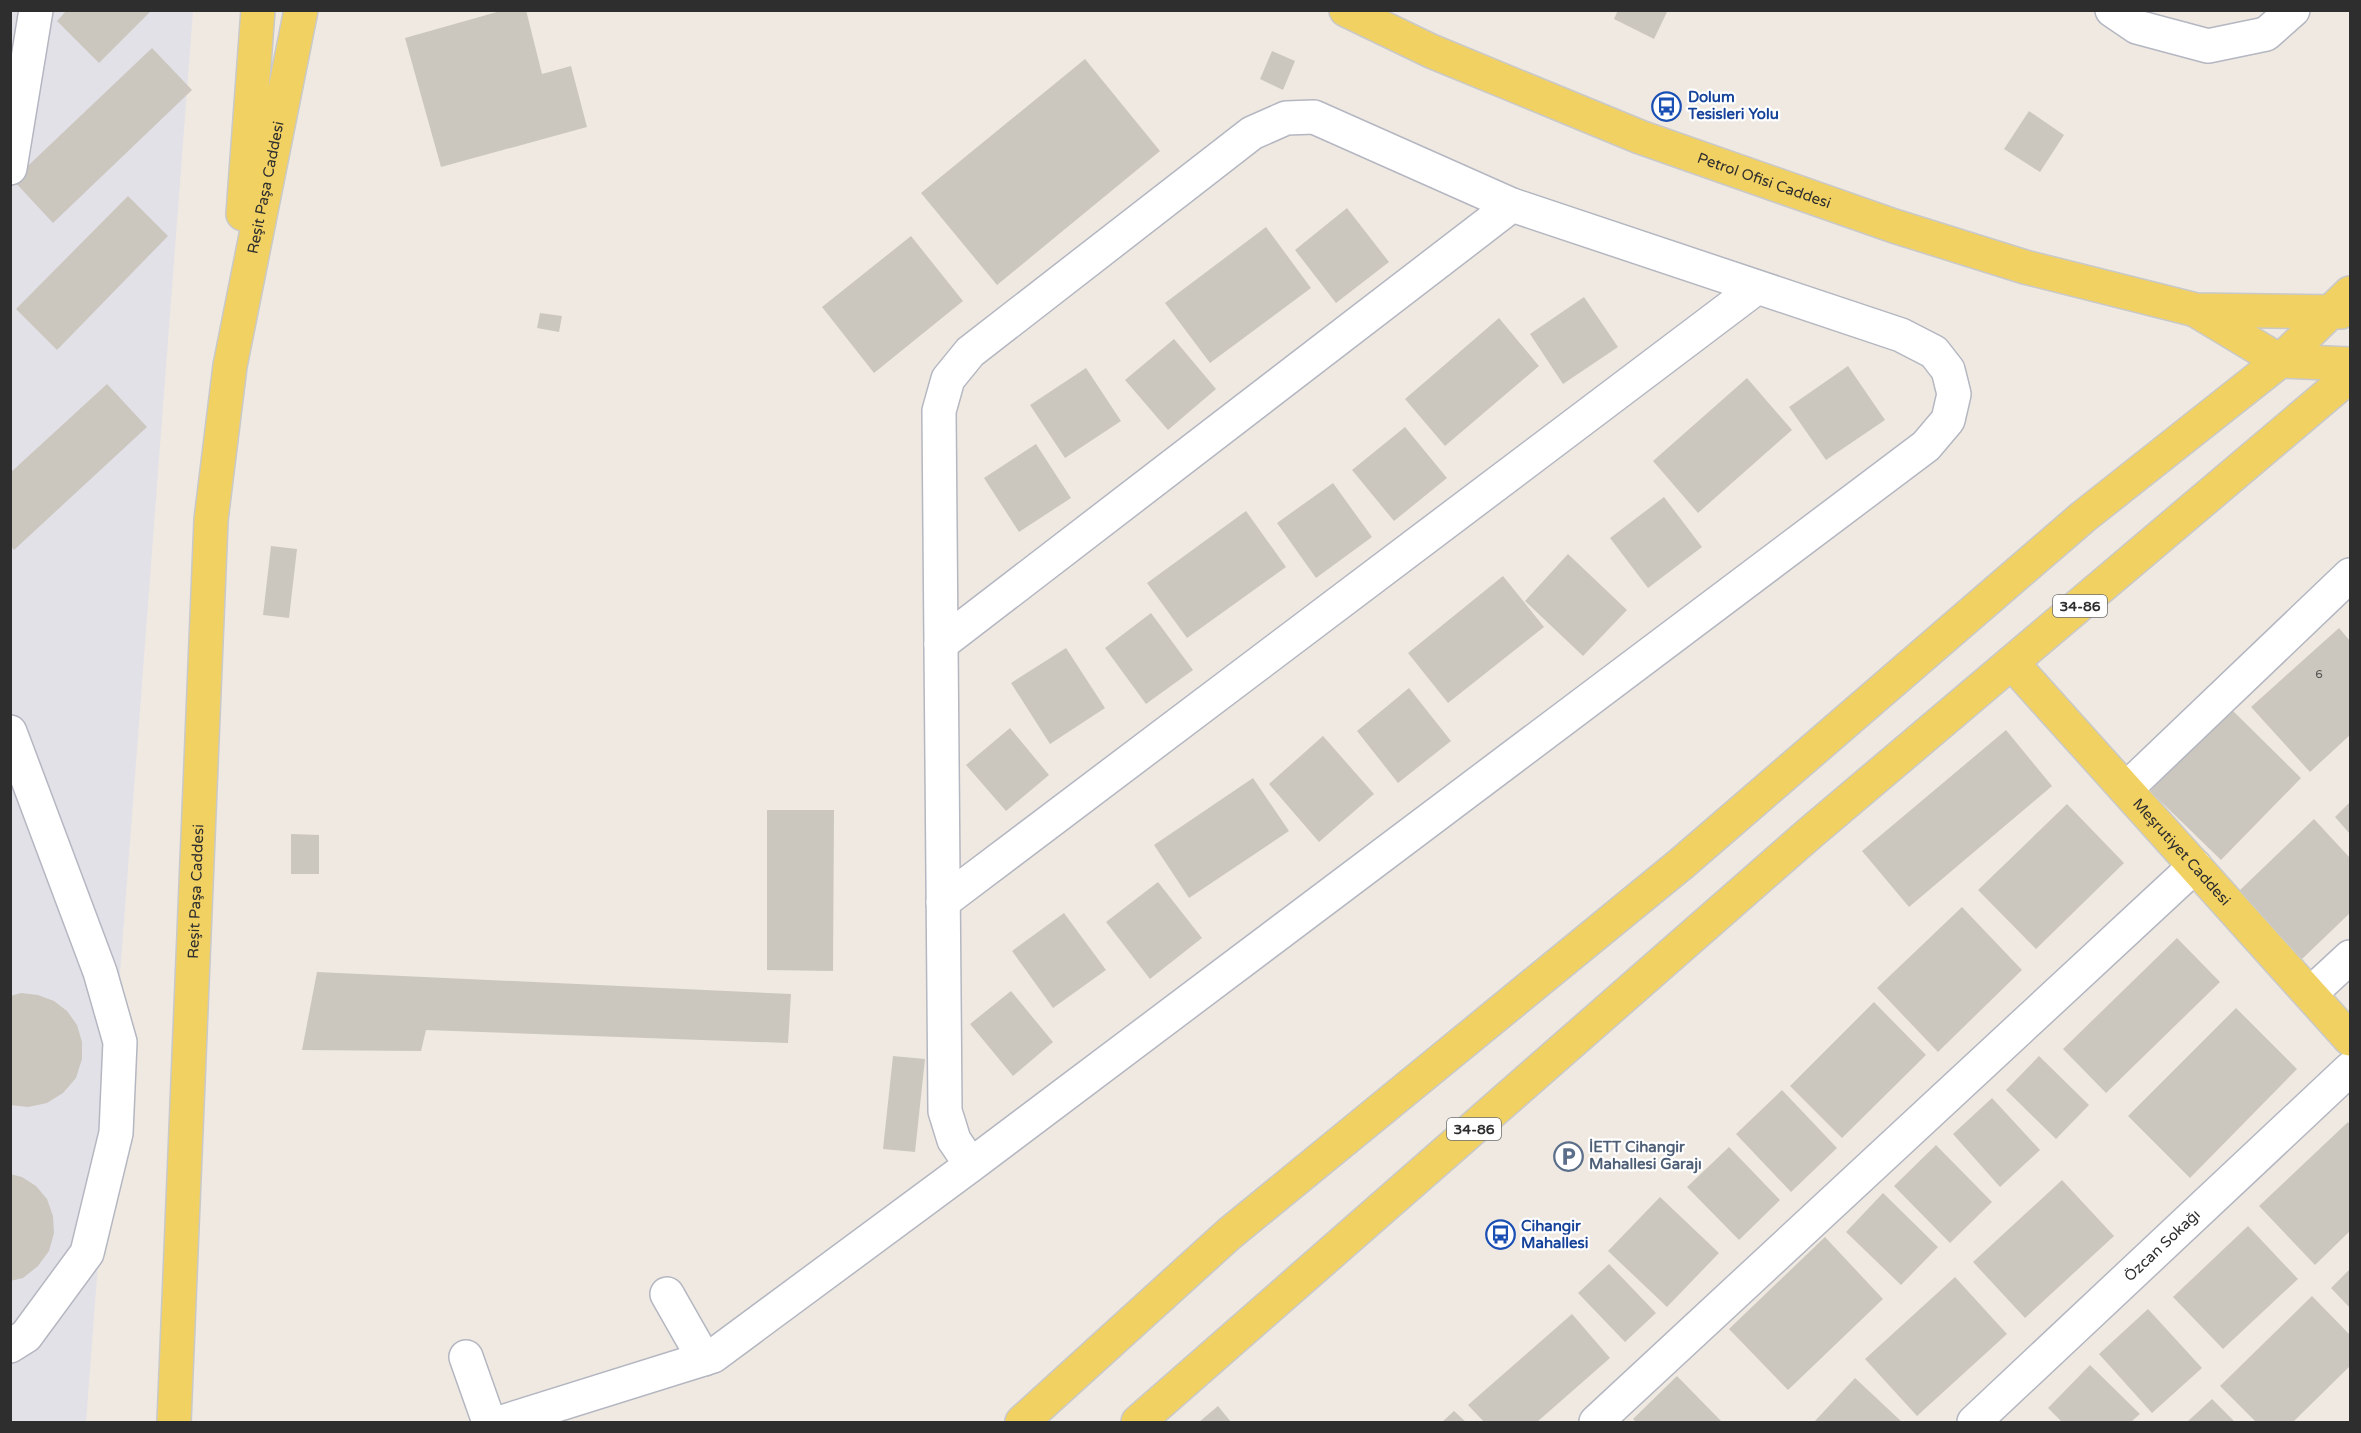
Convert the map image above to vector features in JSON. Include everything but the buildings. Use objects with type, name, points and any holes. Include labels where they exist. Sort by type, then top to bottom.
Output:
[{"type":"main road","name":"Reşit Paşa Caddesi","points":[[174,1422],[211,520],[232,363],[258,10]]},
{"type":"main road","name":"Reşit Paşa Caddesi","points":[[232,363],[301,10]]},
{"type":"main road","name":"Petrol Ofisi Caddesi","points":[[1346,10],[1431,51],[1640,136],[1894,226],[2025,267],[2196,310],[2343,306]]},
{"type":"main road","points":[[1022,1422],[1229,1234],[1681,864],[2083,517],[2280,362],[2343,306]]},
{"type":"main road","name":"Petrol Ofisi Caddesi","points":[[2196,310],[2280,362]]},
{"type":"main road","points":[[2280,362],[2350,364]]},
{"type":"main road","name":"34-86","points":[[1138,1422],[1809,834],[2350,376]]},
{"type":"main road","name":"Meşrutiyet Caddesi","points":[[2013,663],[2350,1039]]},
{"type":"street","points":[[10,168],[36,10]]},
{"type":"street","points":[[2112,10],[2137,27],[2208,46],[2266,34],[2293,10]]},
{"type":"street","points":[[502,1422],[558,1414],[712,1356],[971,1165],[1926,446],[1948,420],[1954,394],[1948,370],[1934,352],[1901,335],[1512,205],[1314,117],[1286,118],[1252,133],[970,352],[948,379],[939,411],[945,1111],[954,1140],[971,1165]]},
{"type":"street","points":[[941,644],[1512,205]]},
{"type":"street","points":[[943,902],[1756,288]]},
{"type":"street","points":[[2126,789],[2350,576]]},
{"type":"street","points":[[10,732],[21,794],[100,972],[120,1042],[116,1133],[87,1253],[26,1336],[10,1346]]},
{"type":"street","points":[[1596,1422],[2195,866]]},
{"type":"street","points":[[2310,994],[2350,957]]},
{"type":"street","name":"Özcan Sokağı","points":[[1974,1422],[2350,1070]]},
{"type":"street","points":[[667,1294],[704,1359]]},
{"type":"street","points":[[466,1357],[489,1422]]},
{"type":"shaded area","points":[[10,11],[193,11],[86,1422],[11,1422]]},
{"type":"place","name":"Dolum Tesisleri Yolu","points":[[1667,106]]},
{"type":"place","name":"İETT Cihangir Mahallesi Garajı","points":[[1568,1156]]},
{"type":"place","name":"Cihangir Mahallesi","points":[[1500,1235]]}]
